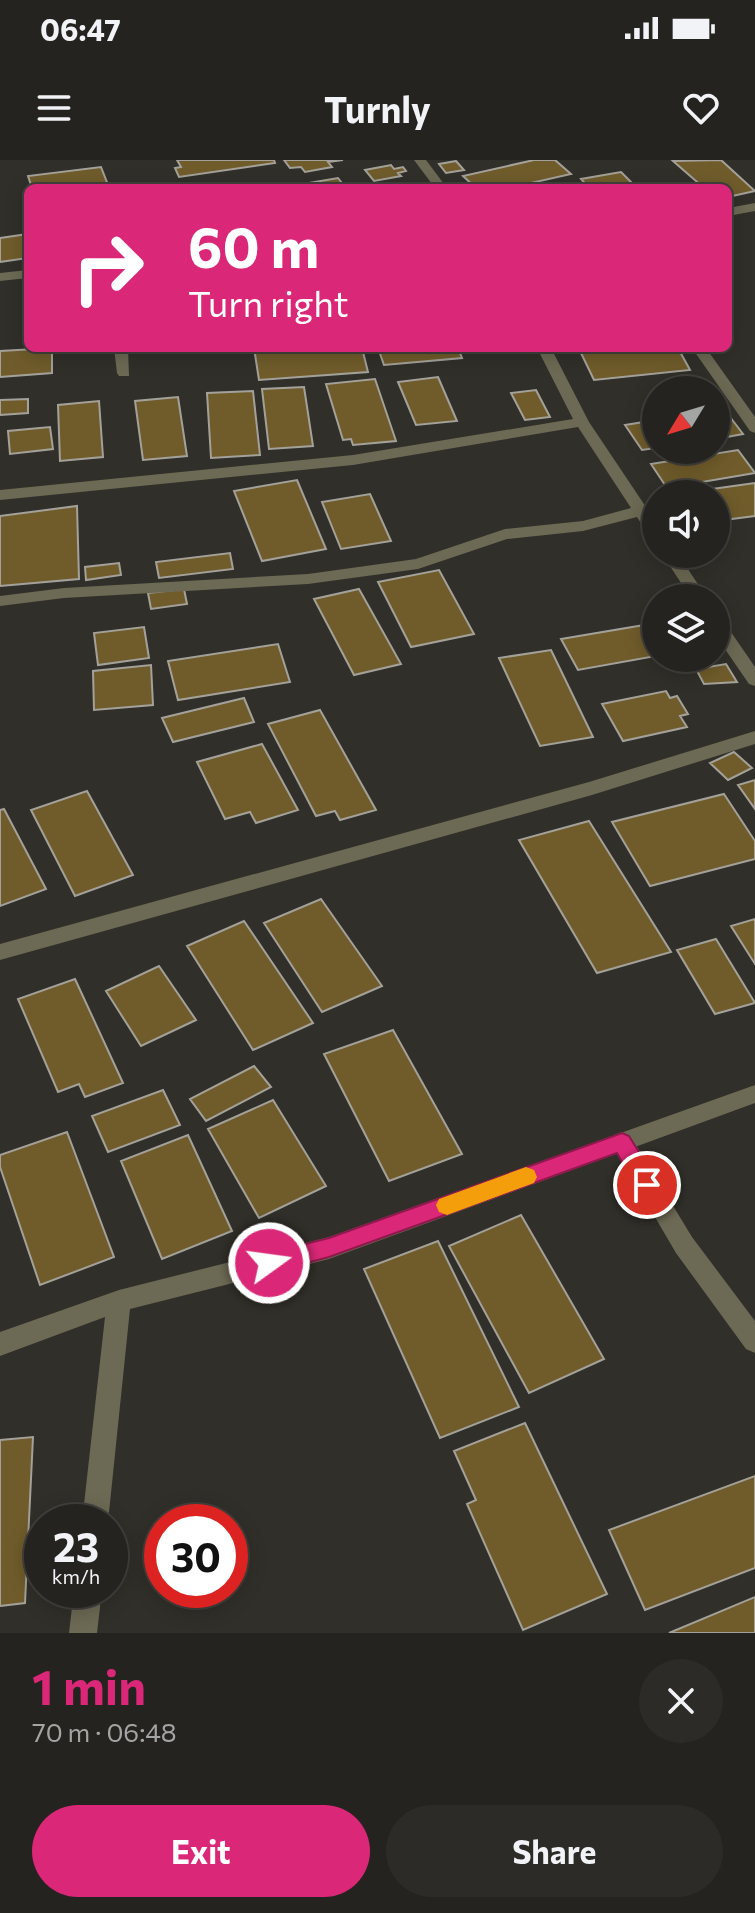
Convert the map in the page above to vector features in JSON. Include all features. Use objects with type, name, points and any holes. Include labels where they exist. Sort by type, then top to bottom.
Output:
[{"type":"street","points":[[420,160],[438,184]]},
{"type":"street","points":[[732,211],[755,207]]},
{"type":"street","points":[[0,277],[24,274]]},
{"type":"street","points":[[121,352],[124,373]]},
{"type":"street","points":[[546,352],[582,422],[642,514]]},
{"type":"street","points":[[702,352],[755,428]]},
{"type":"street","points":[[0,495],[353,460],[582,422]]},
{"type":"street","points":[[0,601],[64,593],[308,579],[418,564],[505,534],[583,526],[640,511]]},
{"type":"street","points":[[730,643],[755,680]]},
{"type":"street","points":[[0,952],[592,788],[755,737]]},
{"type":"street","points":[[0,1344],[119,1301],[329,1248],[755,1094]]},
{"type":"street","points":[[622,1142],[684,1245],[755,1341]]},
{"type":"street","points":[[97,1504],[119,1301]]},
{"type":"street","points":[[83,1633],[86,1608]]},
{"type":"building","points":[[177,160],[274,160],[275,163],[179,177],[175,168],[181,167]]},
{"type":"building","points":[[284,160],[343,160],[328,162],[332,167],[305,172],[301,167],[290,168]]},
{"type":"building","points":[[534,160],[555,160],[571,174],[527,184],[472,184],[463,176]]},
{"type":"building","points":[[721,160],[755,191],[732,196],[732,184],[699,184],[673,161]]},
{"type":"building","points":[[456,161],[464,170],[446,173],[439,164]]},
{"type":"building","points":[[391,165],[394,169],[403,167],[406,171],[398,173],[401,176],[374,181],[365,170]]},
{"type":"building","points":[[101,167],[108,184],[31,184],[28,176]]},
{"type":"building","points":[[621,172],[633,184],[585,184],[581,179]]},
{"type":"building","points":[[338,178],[343,184],[303,184]]},
{"type":"building","points":[[24,235],[24,259],[0,262],[0,238]]},
{"type":"building","points":[[0,351],[52,352],[52,373],[0,377]]},
{"type":"building","points":[[255,352],[363,352],[368,372],[259,380]]},
{"type":"building","points":[[379,352],[460,352],[462,358],[384,365]]},
{"type":"building","points":[[680,352],[690,370],[594,380],[581,353]]},
{"type":"building","points":[[438,377],[457,421],[416,425],[398,382]]},
{"type":"building","points":[[375,379],[396,441],[353,445],[351,439],[343,440],[326,384]]},
{"type":"building","points":[[304,387],[313,446],[269,449],[262,389]]},
{"type":"building","points":[[536,390],[550,417],[525,420],[511,393]]},
{"type":"building","points":[[253,391],[260,455],[211,458],[207,393]]},
{"type":"building","points":[[178,397],[187,456],[143,460],[135,401]]},
{"type":"building","points":[[28,399],[28,413],[0,415],[0,400]]},
{"type":"building","points":[[99,401],[103,457],[60,461],[58,405]]},
{"type":"building","points":[[730,417],[743,434],[730,436]]},
{"type":"building","points":[[642,422],[642,450],[625,425]]},
{"type":"building","points":[[50,427],[53,449],[10,454],[8,431]]},
{"type":"building","points":[[738,450],[755,473],[714,480],[662,480],[651,464],[730,464],[730,451]]},
{"type":"building","points":[[297,480],[326,549],[262,561],[234,491]]},
{"type":"building","points":[[755,483],[755,516],[730,519],[730,486]]},
{"type":"building","points":[[370,494],[391,541],[341,549],[322,502]]},
{"type":"building","points":[[77,506],[79,579],[0,586],[0,516]]},
{"type":"building","points":[[230,553],[233,569],[159,578],[156,562]]},
{"type":"building","points":[[119,563],[121,575],[86,580],[85,567]]},
{"type":"building","points":[[439,570],[474,634],[411,647],[378,582]]},
{"type":"building","points":[[184,589],[187,604],[151,609],[148,593]]},
{"type":"building","points":[[359,589],[401,664],[354,675],[314,599]]},
{"type":"building","points":[[642,625],[642,659],[578,670],[561,639]]},
{"type":"building","points":[[144,627],[149,658],[98,665],[94,633]]},
{"type":"building","points":[[278,644],[290,682],[178,700],[168,661]]},
{"type":"building","points":[[551,650],[593,737],[540,746],[499,658]]},
{"type":"building","points":[[151,665],[153,705],[94,710],[93,671]]},
{"type":"building","points":[[730,671],[737,682],[704,684],[698,672]]},
{"type":"building","points":[[666,691],[670,698],[677,696],[688,714],[680,716],[687,727],[623,741],[602,704]]},
{"type":"building","points":[[244,698],[254,722],[173,742],[162,718]]},
{"type":"building","points":[[320,710],[376,810],[340,820],[335,811],[316,816],[268,724]]},
{"type":"building","points":[[262,744],[298,810],[256,823],[250,812],[225,819],[197,762]]},
{"type":"building","points":[[734,752],[752,768],[728,780],[710,763]]},
{"type":"building","points":[[755,780],[755,809],[738,785]]},
{"type":"building","points":[[87,791],[133,875],[75,896],[31,810]]},
{"type":"building","points":[[724,794],[755,841],[755,859],[650,886],[612,822]]},
{"type":"building","points":[[4,809],[46,889],[0,906],[0,810]]},
{"type":"building","points":[[589,821],[671,952],[597,973],[519,840]]},
{"type":"building","points":[[321,899],[382,986],[322,1012],[264,923]]},
{"type":"building","points":[[755,919],[755,964],[731,926]]},
{"type":"building","points":[[244,921],[313,1023],[253,1050],[187,946]]},
{"type":"building","points":[[716,939],[755,1003],[715,1014],[677,950]]},
{"type":"building","points":[[159,966],[196,1020],[141,1046],[106,991]]},
{"type":"building","points":[[75,979],[123,1083],[85,1097],[79,1084],[58,1092],[18,999]]},
{"type":"building","points":[[393,1030],[462,1154],[389,1181],[324,1054]]},
{"type":"building","points":[[254,1066],[271,1087],[206,1121],[190,1099]]},
{"type":"building","points":[[163,1090],[180,1125],[108,1152],[92,1116]]},
{"type":"building","points":[[273,1100],[326,1186],[259,1218],[208,1129]]},
{"type":"building","points":[[67,1132],[114,1257],[40,1285],[0,1167],[0,1155]]},
{"type":"building","points":[[188,1135],[232,1231],[162,1259],[121,1161]]},
{"type":"building","points":[[521,1215],[604,1359],[529,1393],[449,1246]]},
{"type":"building","points":[[438,1241],[519,1407],[440,1438],[364,1269]]},
{"type":"building","points":[[525,1423],[607,1594],[523,1630],[467,1504],[476,1500],[454,1451]]},
{"type":"building","points":[[33,1437],[30,1504],[24,1504],[24,1603],[0,1606],[0,1440]]},
{"type":"building","points":[[755,1476],[755,1568],[645,1610],[609,1530]]},
{"type":"building","points":[[755,1597],[755,1633],[669,1633]]},
{"type":"slow traffic","points":[[447,1205],[526,1177]]},
{"type":"route","points":[[269,1263],[329,1248],[622,1142],[647,1185]]}]
